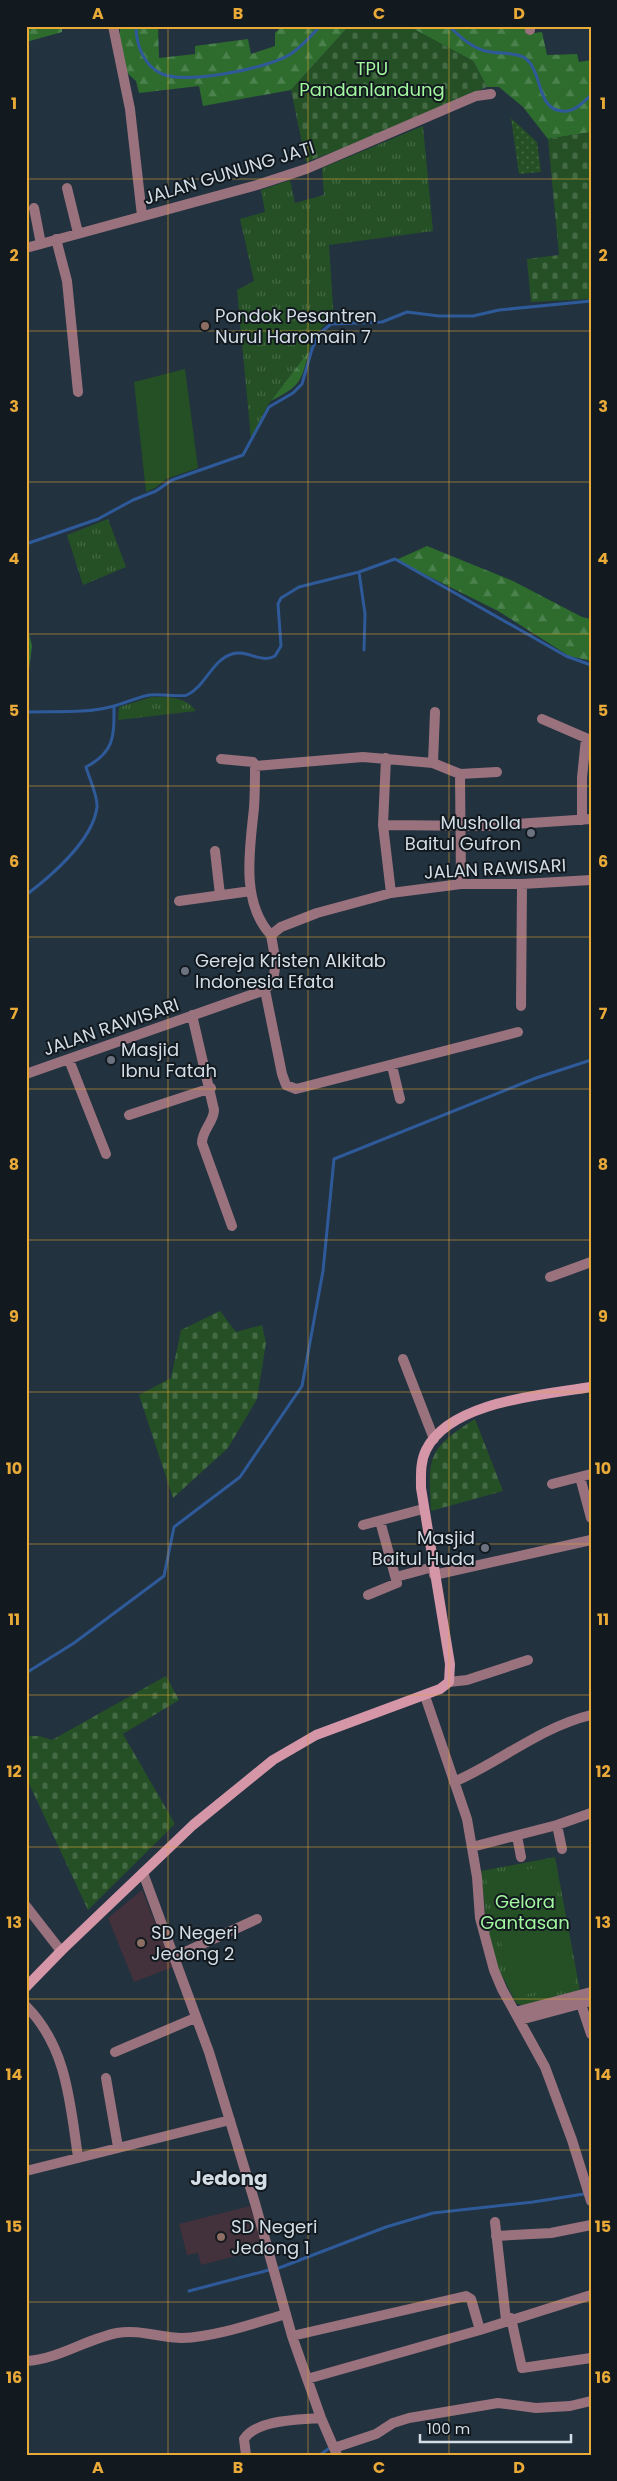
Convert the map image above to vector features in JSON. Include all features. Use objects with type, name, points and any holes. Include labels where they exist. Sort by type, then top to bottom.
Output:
[{"type":"street","points":[[113,26],[130,109],[142,216]]},
{"type":"street","name":"JALAN GUNUNG JATI","points":[[26,248],[306,170],[476,96],[491,94]]},
{"type":"street","points":[[67,188],[78,233]]},
{"type":"street","points":[[34,208],[41,244]]},
{"type":"street","points":[[56,240],[68,281],[78,392]]},
{"type":"street","points":[[434,763],[435,712]]},
{"type":"street","points":[[383,825],[459,826],[586,820],[582,778],[586,738],[542,718]]},
{"type":"street","points":[[255,766],[363,757],[434,763],[460,774],[497,772]]},
{"type":"street","points":[[386,758],[383,825],[391,893]]},
{"type":"street","points":[[221,759],[254,762],[255,766],[249,849],[251,891],[264,926],[271,934],[275,974],[270,985],[265,990],[282,1074],[286,1085],[296,1089],[392,1066],[518,1032]]},
{"type":"street","points":[[460,774],[461,884]]},
{"type":"street","points":[[215,852],[220,895]]},
{"type":"street","name":"JALAN RAWISARI","points":[[271,934],[281,927],[317,913],[391,893],[461,884],[522,884],[591,880]]},
{"type":"street","points":[[521,1006],[522,884]]},
{"type":"street","points":[[179,901],[251,891]]},
{"type":"street","name":"JALAN RAWISARI","points":[[26,1074],[265,990]]},
{"type":"street","points":[[192,1015],[211,1088],[214,1116],[202,1135],[202,1143],[232,1226]]},
{"type":"street","points":[[69,1060],[106,1154]]},
{"type":"street","points":[[392,1066],[400,1099]]},
{"type":"street","points":[[129,1115],[211,1088]]},
{"type":"street","points":[[550,1277],[591,1262]]},
{"type":"street","points":[[403,1359],[434,1438]]},
{"type":"street","points":[[449,1682],[450,1664],[423,1509],[421,1488],[422,1461],[425,1451],[434,1438],[454,1422],[479,1410],[530,1397],[591,1387]]},
{"type":"street","points":[[552,1484],[586,1476],[591,1518]]},
{"type":"street","points":[[363,1525],[423,1509]]},
{"type":"street","points":[[368,1594],[397,1583],[380,1521]]},
{"type":"street","points":[[396,1577],[591,1540]]},
{"type":"street","points":[[26,1988],[61,1950],[193,1825],[248,1780],[298,1744],[336,1726],[425,1696],[440,1689],[449,1682],[467,1680],[528,1660]]},
{"type":"street","points":[[425,1696],[467,1819],[480,1918],[486,1942],[502,1989],[545,2067],[572,2140],[591,2201]]},
{"type":"street","points":[[454,1782],[476,1773],[550,1730],[591,1715]]},
{"type":"street","points":[[472,1847],[557,1825],[591,1812]]},
{"type":"street","points":[[557,1825],[562,1849]]},
{"type":"street","points":[[517,1836],[521,1857]]},
{"type":"street","points":[[143,1873],[196,2018],[230,2120],[292,2336],[321,2418],[336,2451],[376,2434],[393,2423],[409,2418],[498,2403],[536,2408],[570,2406],[591,2401]]},
{"type":"street","points":[[26,1906],[61,1950]]},
{"type":"street","points":[[174,1958],[257,1919]]},
{"type":"street","points":[[518,2016],[591,1992]]},
{"type":"street","points":[[518,2016],[586,2002],[591,2034]]},
{"type":"street","points":[[26,2006],[44,2027],[57,2051],[68,2093],[78,2157]]},
{"type":"street","points":[[115,2052],[196,2018]]},
{"type":"street","points":[[106,2078],[118,2147]]},
{"type":"street","points":[[26,2171],[230,2120]]},
{"type":"street","points":[[495,2222],[508,2319],[522,2368],[591,2358]]},
{"type":"street","points":[[496,2236],[551,2233],[591,2225]]},
{"type":"street","points":[[307,2379],[480,2330],[508,2319],[591,2295]]},
{"type":"street","points":[[292,2336],[466,2296],[471,2298],[480,2330]]},
{"type":"street","points":[[26,2361],[58,2354],[126,2332],[184,2338],[248,2325],[286,2314]]},
{"type":"street","points":[[246,2455],[244,2439],[248,2433],[282,2421],[321,2418]]},
{"type":"shaded area","name":"SD Negeri Jedong 2","points":[[142,1890],[173,1967],[134,1982],[108,1918]]},
{"type":"shaded area","name":"SD Negeri Jedong 1","points":[[250,2206],[263,2249],[201,2265],[198,2253],[187,2255],[179,2224]]},
{"type":"green space","points":[[26,26],[62,26],[62,32],[26,42]]},
{"type":"green space","points":[[116,26],[158,26],[159,58],[195,54],[195,46],[248,39],[251,54],[275,46],[275,33],[282,26],[349,26],[291,90],[203,106],[199,86],[139,93],[136,81],[126,72],[120,40],[120,27]]},
{"type":"green space","name":"TPU Pandanlandung","points":[[349,26],[408,26],[473,61],[487,87],[365,140],[306,162],[291,90]]},
{"type":"green space","points":[[408,26],[525,26],[526,34],[542,32],[547,55],[577,54],[579,62],[591,60],[591,132],[548,139],[523,107],[499,87],[487,87],[473,61]]},
{"type":"green space","points":[[511,118],[537,142],[541,172],[519,174]]},
{"type":"green space","points":[[423,126],[433,231],[329,245],[334,322],[325,324],[315,336],[309,351],[268,405],[251,439],[237,290],[254,281],[240,219],[265,212],[261,190],[290,180],[295,203],[324,195],[322,168]]},
{"type":"green space","points":[[591,132],[591,299],[531,302],[527,259],[559,255],[548,139]]},
{"type":"green space","points":[[309,351],[304,370],[298,382],[294,387],[271,401]]},
{"type":"green space","points":[[185,369],[198,468],[166,479],[155,488],[146,492],[134,382]]},
{"type":"green space","points":[[108,519],[126,567],[83,585],[67,535]]},
{"type":"green space","points":[[427,546],[513,581],[582,617],[591,619],[591,661],[569,656],[498,611],[396,560]]},
{"type":"green space","points":[[26,620],[32,646],[28,677],[26,677]]},
{"type":"green space","points":[[152,697],[170,697],[182,700],[187,702],[196,711],[118,720],[119,707]]},
{"type":"green space","points":[[220,1311],[236,1332],[262,1325],[266,1343],[257,1399],[228,1448],[173,1498],[139,1395],[171,1378],[181,1330]]},
{"type":"green space","points":[[475,1419],[503,1491],[431,1511],[430,1478],[434,1456],[447,1438]]},
{"type":"green space","points":[[166,1676],[179,1700],[123,1734],[175,1824],[88,1910],[26,1777],[26,1738],[29,1736],[39,1736],[52,1740]]},
{"type":"green space","name":"Gelora Gantasan","points":[[555,1857],[580,1991],[524,2006],[516,2003],[496,1964],[486,1922],[481,1871]]},
{"type":"green space","name":"Gelora Gantasan","points":[[551,1864],[576,1983],[514,1997],[486,1879]]},
{"type":"waterway","points":[[136,26],[139,47],[150,66],[162,74],[174,77],[226,74],[278,60],[298,49],[320,26]]},
{"type":"waterway","points":[[449,26],[463,39],[479,49],[525,58],[535,71],[544,97],[554,109],[562,111],[574,109],[591,95]]},
{"type":"waterway","points":[[26,544],[98,519],[133,500],[156,491],[172,480],[243,455],[269,407],[293,393],[302,384],[312,349],[319,334],[331,324],[382,322],[407,312],[439,316],[473,316],[499,310],[591,301]]},
{"type":"waterway","points":[[26,712],[70,712],[103,709],[150,695],[187,695],[199,686],[225,657],[238,653],[259,658],[275,656],[281,646],[278,604],[281,598],[299,587],[359,572],[395,559],[566,656],[591,665]]},
{"type":"waterway","points":[[359,572],[365,614],[364,650]]},
{"type":"waterway","points":[[26,895],[58,868],[88,832],[94,819],[97,803],[86,767],[96,761],[108,749],[113,735],[114,706]]},
{"type":"waterway","points":[[26,1673],[74,1643],[164,1576],[174,1527],[240,1477],[302,1386],[323,1271],[334,1159],[536,1078],[591,1060]]},
{"type":"waterway","points":[[279,2268],[386,2227],[433,2213],[533,2202],[584,2194]]},
{"type":"waterway","points":[[189,2291],[269,2270]]},
{"type":"waterway","points":[[320,2455],[328,2449]]},
{"type":"place","name":"Pondok Pesantren Nurul Haromain 7","points":[[205,326]]},
{"type":"place","name":"Musholla Baitul Gufron","points":[[531,833]]},
{"type":"place","name":"Gereja Kristen Alkitab Indonesia Efata","points":[[185,971]]},
{"type":"place","name":"Masjid Ibnu Fatah","points":[[111,1060]]},
{"type":"place","name":"Masjid Baitul Huda","points":[[485,1548]]},
{"type":"place","name":"SD Negeri Jedong 2","points":[[141,1943]]},
{"type":"place","name":"SD Negeri Jedong 1","points":[[221,2237]]},
{"type":"district","name":"Jedong","points":[[229,2178]]}]
